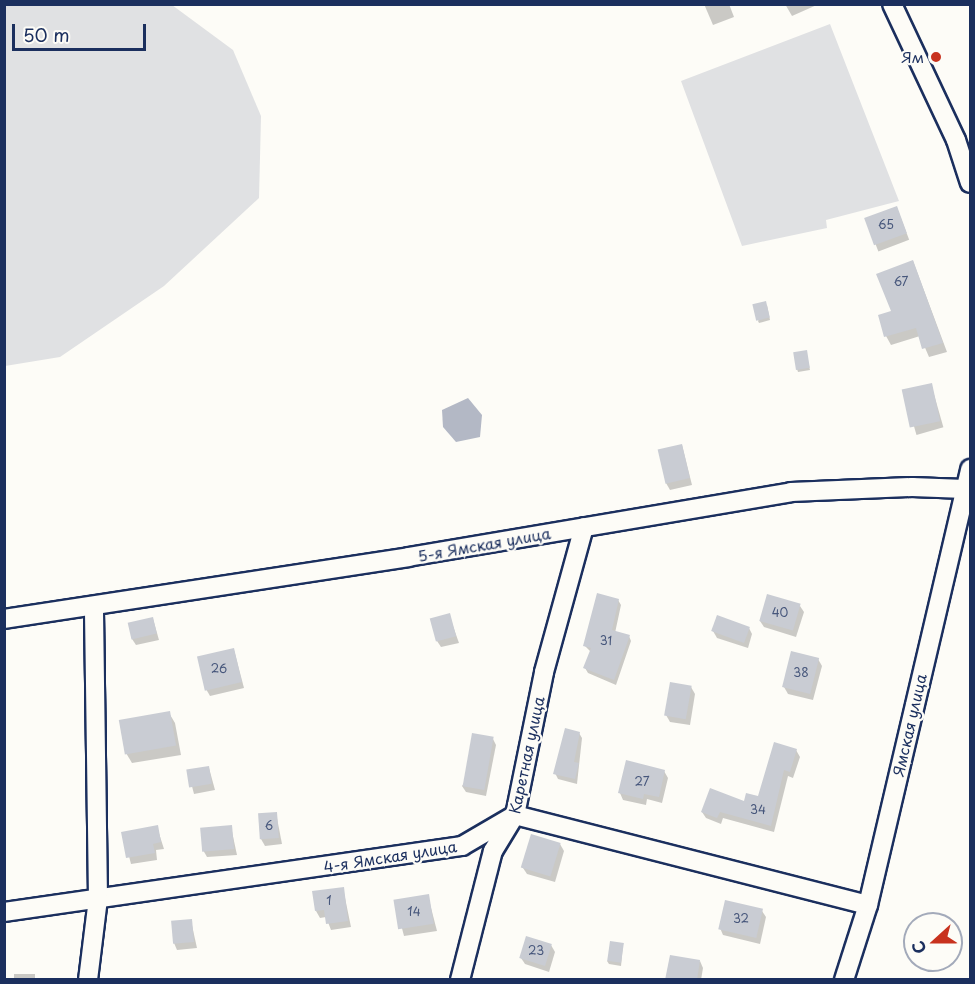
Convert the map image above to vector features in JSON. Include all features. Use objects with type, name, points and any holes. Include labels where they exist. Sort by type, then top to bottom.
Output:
[{"type":"street","points":[[892,4],[956,140],[970,183]]},
{"type":"street","name":"Ямская улица","points":[[844,980],[868,904],[970,469]]},
{"type":"street","name":"5-я Ямская улица","points":[[4,619],[791,492],[912,487],[965,489]]},
{"type":"street","name":"Каретная улица","points":[[460,980],[493,851],[515,815],[543,672],[584,527]]},
{"type":"street","points":[[88,980],[98,898],[94,606]]},
{"type":"street","points":[[515,815],[868,904]]},
{"type":"street","name":"4-я Ямская улица","points":[[4,912],[462,846],[515,815]]},
{"type":"shaded area","points":[[5,4],[172,5],[233,50],[261,116],[259,198],[164,286],[60,357],[5,366]]},
{"type":"shaded area","points":[[830,24],[899,201],[826,220],[827,228],[742,246],[681,81]]},
{"type":"shaded area","points":[[468,398],[482,415],[480,437],[456,442],[443,427],[442,410]]},
{"type":"building","points":[[897,206],[907,233],[874,245],[864,218]]},
{"type":"building","points":[[913,260],[943,343],[922,349],[916,328],[884,337],[878,315],[891,311],[876,274]]},
{"type":"building","points":[[766,301],[770,318],[756,321],[752,304]]},
{"type":"building","points":[[807,350],[810,368],[796,370],[793,352]]},
{"type":"building","points":[[932,383],[940,421],[910,428],[902,389]]},
{"type":"building","points":[[682,444],[690,478],[666,484],[658,450]]},
{"type":"building","points":[[597,593],[619,599],[612,630],[630,635],[614,680],[583,668],[591,648],[583,646]]},
{"type":"building","points":[[767,594],[801,604],[793,631],[759,621]]},
{"type":"building","points":[[450,613],[456,636],[436,642],[430,618]]},
{"type":"building","points":[[717,615],[750,627],[744,643],[711,631]]},
{"type":"building","points":[[153,617],[157,634],[131,639],[128,623]]},
{"type":"building","points":[[234,648],[242,682],[205,691],[197,657]]},
{"type":"building","points":[[791,651],[819,658],[810,694],[782,687]]},
{"type":"building","points":[[670,682],[692,686],[686,719],[664,715]]},
{"type":"building","points":[[170,711],[176,745],[125,754],[119,720]]},
{"type":"building","points":[[565,728],[580,732],[574,762],[579,763],[575,779],[553,774]]},
{"type":"building","points":[[472,733],[494,737],[484,790],[463,786]]},
{"type":"building","points":[[774,742],[797,749],[790,772],[784,770],[771,826],[720,812],[717,818],[701,812],[710,788],[744,801],[746,793],[758,796]]},
{"type":"building","points":[[626,760],[665,770],[659,797],[644,794],[643,799],[618,793]]},
{"type":"building","points":[[209,766],[212,784],[189,787],[186,770]]},
{"type":"building","points":[[277,812],[279,838],[260,839],[258,813]]},
{"type":"building","points":[[158,825],[161,842],[153,844],[155,853],[126,858],[121,832]]},
{"type":"building","points":[[232,825],[234,849],[202,852],[200,828]]},
{"type":"building","points":[[531,834],[561,843],[550,877],[521,867]]},
{"type":"building","points":[[344,887],[348,921],[326,924],[324,910],[315,911],[312,891]]},
{"type":"building","points":[[429,894],[434,924],[398,929],[393,900]]},
{"type":"building","points":[[725,900],[763,909],[756,938],[718,929]]},
{"type":"building","points":[[192,919],[194,942],[173,944],[171,921]]},
{"type":"building","points":[[526,936],[552,944],[545,966],[519,958]]},
{"type":"building","points":[[610,941],[624,943],[621,963],[607,961]]},
{"type":"building","points":[[670,955],[700,960],[697,980],[665,980]]},
{"type":"place","name":"Ям","points":[[936,57]]}]
